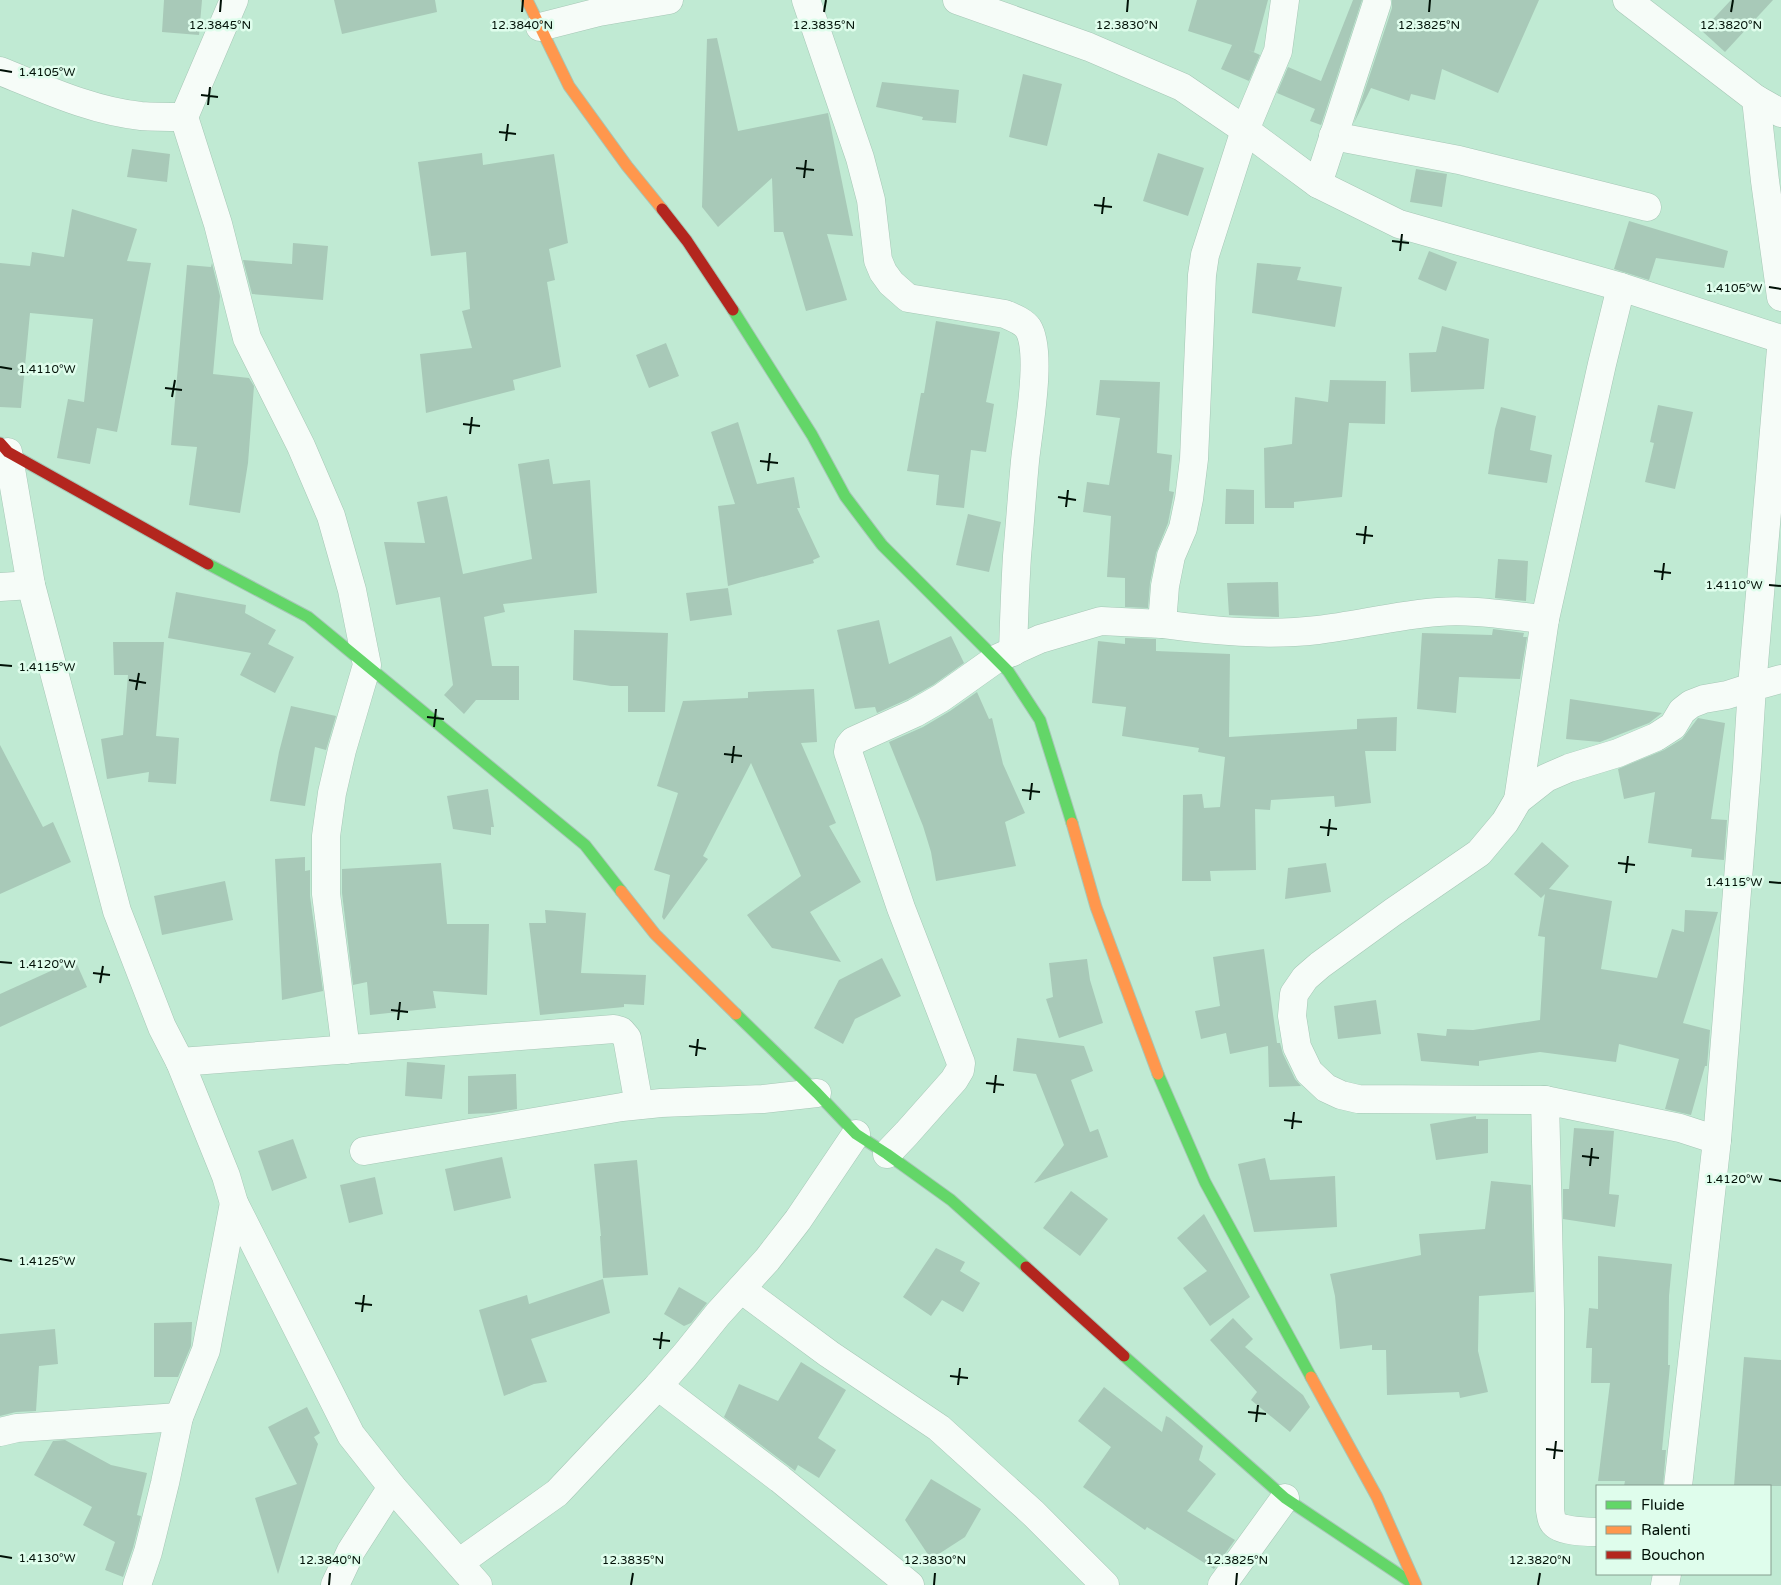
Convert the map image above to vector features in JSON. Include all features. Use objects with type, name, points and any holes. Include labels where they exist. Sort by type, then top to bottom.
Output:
[{"type":"street","points":[[234,0],[184,117],[218,224],[247,338],[301,446],[331,516],[352,590],[367,664],[342,750],[332,793],[326,836],[326,894],[346,1050]]},
{"type":"street","points":[[527,0],[569,86],[627,166],[687,242],[812,434],[845,496],[882,545],[1005,656]]},
{"type":"street","points":[[540,27],[599,12],[669,0]]},
{"type":"street","points":[[806,0],[860,158],[871,200],[878,260],[883,272],[891,283],[908,298],[1005,314],[1016,319],[1027,328],[1032,343],[1034,369],[1017,560],[1005,656],[1012,677],[1040,720],[1058,774],[1096,907],[1162,1086],[1202,1174],[1377,1497],[1415,1585]]},
{"type":"street","points":[[957,0],[1089,47],[1182,87],[1245,130],[1318,184],[1399,224],[1621,286],[1781,339]]},
{"type":"street","points":[[1162,624],[1165,586],[1171,556],[1183,528],[1194,459],[1202,275],[1205,255],[1245,130],[1278,51],[1285,0]]},
{"type":"street","points":[[1627,0],[1756,99],[1781,113]]},
{"type":"street","points":[[1318,184],[1377,3]]},
{"type":"street","points":[[0,71],[61,96],[93,106],[140,116],[184,117]]},
{"type":"street","points":[[1756,99],[1781,297]]},
{"type":"street","points":[[1333,136],[1459,160],[1648,207]]},
{"type":"street","points":[[1518,800],[1545,619],[1621,286]]},
{"type":"street","points":[[1678,1485],[1717,1140],[1747,777],[1752,687],[1781,349]]},
{"type":"street","points":[[4,448],[156,536],[308,618],[367,664],[495,772],[586,845],[655,934],[817,1093],[856,1134],[951,1200],[1122,1355],[1285,1498],[1415,1585]]},
{"type":"street","points":[[4,448],[32,585],[116,911],[162,1027],[180,1062],[226,1176],[234,1203],[352,1435],[392,1487],[460,1562],[478,1585]]},
{"type":"street","points":[[0,587],[32,585]]},
{"type":"street","points":[[887,1154],[954,1080],[960,1070],[961,1063],[900,908],[848,752],[849,746],[853,741],[915,713],[1005,656],[1040,639],[1068,629],[1102,621],[1269,632],[1317,630],[1439,612],[1473,612],[1545,619]]},
{"type":"street","points":[[1717,1140],[1680,1128],[1545,1100],[1358,1099],[1341,1095],[1326,1088],[1309,1072],[1297,1047],[1292,1016],[1294,994],[1306,978],[1320,965],[1479,853],[1505,822],[1518,800],[1546,778],[1569,768],[1618,753],[1668,730],[1673,726],[1682,711],[1691,704],[1704,699],[1727,696],[1752,687],[1781,680]]},
{"type":"street","points":[[180,1062],[614,1029],[621,1031],[627,1038],[639,1105]]},
{"type":"street","points":[[364,1151],[639,1105],[763,1100],[817,1093]]},
{"type":"street","points":[[1545,1100],[1550,1310],[1550,1510],[1552,1520],[1556,1526],[1596,1532]]},
{"type":"street","points":[[460,1562],[557,1493],[658,1386],[718,1314],[767,1260],[798,1220],[856,1134]]},
{"type":"street","points":[[137,1585],[148,1552],[179,1416],[206,1350],[234,1203]]},
{"type":"street","points":[[741,1289],[829,1354],[939,1428],[1033,1513],[1105,1585]]},
{"type":"street","points":[[658,1386],[780,1479],[910,1585]]},
{"type":"street","points":[[0,1432],[18,1428],[179,1416]]},
{"type":"street","points":[[335,1585],[351,1551],[392,1487]]},
{"type":"street","points":[[1222,1585],[1285,1498]]},
{"type":"building","points":[[164,0],[202,0],[199,35],[162,32]]},
{"type":"building","points":[[334,0],[435,0],[437,12],[342,34]]},
{"type":"building","points":[[1197,0],[1268,0],[1254,52],[1249,50],[1260,55],[1249,81],[1221,69],[1232,45],[1188,31]]},
{"type":"building","points":[[1353,0],[1362,0],[1321,125],[1310,121],[1315,109],[1277,93],[1288,67],[1321,81]]},
{"type":"building","points":[[1392,0],[1539,0],[1498,93],[1442,69],[1435,100],[1411,94],[1409,101],[1371,88],[1354,123],[1392,8]]},
{"type":"building","points":[[1731,0],[1773,0],[1725,52],[1702,31]]},
{"type":"building","points":[[717,38],[738,131],[828,113],[853,236],[827,234],[847,300],[806,311],[783,232],[774,232],[772,178],[718,227],[702,207],[707,39]]},
{"type":"building","points":[[1023,74],[1062,84],[1047,146],[1009,137]]},
{"type":"building","points":[[882,82],[959,90],[956,123],[922,120],[923,117],[876,107]]},
{"type":"building","points":[[132,149],[170,154],[167,182],[127,177]]},
{"type":"building","points":[[482,153],[483,165],[554,154],[568,243],[549,249],[555,280],[547,282],[561,367],[513,380],[515,390],[426,413],[420,354],[472,348],[462,311],[470,309],[466,252],[431,256],[418,162]]},
{"type":"building","points":[[1158,153],[1204,168],[1188,216],[1143,201]]},
{"type":"building","points":[[1416,169],[1447,174],[1442,207],[1410,202]]},
{"type":"building","points":[[72,209],[137,229],[127,261],[151,263],[117,432],[97,428],[90,464],[57,458],[68,399],[84,402],[93,319],[30,313],[21,408],[0,407],[0,263],[30,266],[32,252],[64,257]]},
{"type":"building","points":[[1629,221],[1728,251],[1724,268],[1656,258],[1649,280],[1614,269]]},
{"type":"building","points":[[293,243],[328,246],[323,300],[252,294],[243,260],[292,264]]},
{"type":"building","points":[[1429,251],[1457,262],[1446,291],[1418,279]]},
{"type":"building","points":[[212,263],[220,296],[213,374],[249,378],[254,386],[248,463],[240,513],[189,505],[197,447],[171,445],[187,265],[211,267]]},
{"type":"building","points":[[1257,263],[1301,267],[1297,280],[1342,287],[1335,327],[1252,313]]},
{"type":"building","points":[[936,321],[1000,332],[986,402],[994,404],[986,452],[971,450],[964,508],[936,505],[939,475],[907,471],[921,393],[924,393]]},
{"type":"building","points":[[1442,326],[1489,339],[1484,389],[1411,392],[1409,353],[1436,352]]},
{"type":"building","points":[[666,343],[679,376],[649,388],[636,355]]},
{"type":"building","points":[[1100,380],[1160,382],[1157,453],[1172,455],[1169,491],[1174,492],[1168,523],[1156,553],[1150,583],[1148,608],[1125,607],[1125,578],[1107,577],[1111,516],[1083,512],[1087,482],[1109,485],[1120,418],[1096,415]]},
{"type":"building","points":[[1330,380],[1386,381],[1385,424],[1349,423],[1342,497],[1294,502],[1294,508],[1265,508],[1264,448],[1292,444],[1295,397],[1328,402]]},
{"type":"building","points":[[1658,405],[1693,412],[1675,489],[1645,482],[1654,443],[1650,442]]},
{"type":"building","points":[[1501,407],[1536,416],[1530,450],[1552,455],[1547,483],[1488,474],[1495,429]]},
{"type":"building","points":[[738,422],[757,484],[794,477],[800,508],[797,508],[820,557],[813,560],[814,563],[728,586],[718,506],[735,504],[711,432]]},
{"type":"building","points":[[549,459],[553,484],[590,480],[597,593],[503,604],[505,612],[484,617],[492,666],[519,666],[519,700],[476,700],[464,714],[444,695],[453,685],[440,597],[396,605],[384,542],[425,543],[417,502],[447,496],[463,574],[532,559],[518,464]]},
{"type":"building","points":[[1226,489],[1254,490],[1254,524],[1225,524]]},
{"type":"building","points":[[968,514],[1001,522],[989,572],[956,565]]},
{"type":"building","points":[[1498,559],[1528,561],[1526,601],[1495,598]]},
{"type":"building","points":[[1278,582],[1279,617],[1229,615],[1227,583]]},
{"type":"building","points":[[728,588],[732,615],[690,621],[686,593]]},
{"type":"building","points":[[176,592],[246,605],[245,613],[276,630],[268,644],[294,657],[275,693],[240,675],[251,653],[168,638]]},
{"type":"building","points":[[879,620],[889,664],[951,636],[964,663],[933,685],[877,713],[875,707],[855,709],[837,630]]},
{"type":"building","points":[[1493,629],[1524,633],[1523,637],[1527,637],[1520,679],[1459,677],[1456,713],[1417,709],[1422,633],[1492,635]]},
{"type":"building","points":[[574,630],[668,633],[665,712],[628,712],[628,686],[611,686],[573,680]]},
{"type":"building","points":[[1125,638],[1156,639],[1156,651],[1230,654],[1229,737],[1357,729],[1357,719],[1397,717],[1396,751],[1365,751],[1371,803],[1335,807],[1334,796],[1271,800],[1270,810],[1255,809],[1256,870],[1210,871],[1211,881],[1182,881],[1183,795],[1202,794],[1204,808],[1220,807],[1225,757],[1198,752],[1199,748],[1122,736],[1126,707],[1092,703],[1098,641],[1125,644]]},
{"type":"building","points":[[113,642],[164,642],[156,736],[179,738],[176,784],[148,782],[149,772],[107,779],[101,739],[123,735],[128,675],[114,675]]},
{"type":"building","points":[[814,689],[817,742],[801,743],[836,823],[829,826],[861,882],[810,912],[841,962],[772,948],[747,915],[801,876],[751,763],[703,856],[708,859],[664,920],[662,917],[670,875],[654,870],[678,793],[657,786],[683,701],[748,698],[748,692]]},
{"type":"building","points":[[977,692],[989,719],[992,718],[1003,764],[1025,813],[1005,822],[1016,866],[936,881],[931,852],[923,826],[889,742],[923,727]]},
{"type":"building","points":[[1570,699],[1662,713],[1649,723],[1600,742],[1566,739]]},
{"type":"building","points":[[291,706],[336,716],[326,750],[315,747],[305,806],[270,801],[279,752]]},
{"type":"building","points":[[1698,718],[1725,723],[1711,819],[1727,820],[1724,860],[1691,857],[1692,849],[1648,843],[1655,792],[1624,799],[1618,769],[1664,750],[1682,739]]},
{"type":"building","points":[[0,745],[43,827],[53,822],[71,862],[0,894]]},
{"type":"building","points":[[488,789],[494,827],[491,827],[491,835],[453,829],[447,796]]},
{"type":"building","points":[[1542,842],[1569,866],[1549,889],[1612,901],[1601,969],[1657,978],[1672,929],[1684,932],[1685,910],[1718,912],[1683,1023],[1710,1030],[1707,1066],[1705,1066],[1691,1115],[1665,1109],[1679,1059],[1619,1044],[1616,1062],[1540,1052],[1479,1061],[1479,1066],[1421,1061],[1417,1033],[1446,1036],[1447,1029],[1473,1030],[1540,1020],[1545,937],[1538,936],[1545,894],[1541,898],[1514,874]]},
{"type":"building","points":[[305,857],[305,871],[310,870],[310,896],[323,991],[282,1000],[275,859]]},
{"type":"building","points":[[441,863],[447,924],[489,924],[487,995],[433,991],[436,1008],[370,1015],[367,982],[353,985],[342,893],[342,869]]},
{"type":"building","points":[[1326,863],[1331,892],[1285,899],[1288,868]]},
{"type":"building","points":[[225,881],[233,920],[162,935],[154,896]]},
{"type":"building","points":[[545,910],[586,913],[581,973],[646,975],[644,1005],[624,1004],[624,1007],[540,1015],[529,923],[546,923]]},
{"type":"building","points":[[1264,949],[1277,1043],[1280,1043],[1295,1079],[1301,1086],[1269,1087],[1268,1046],[1230,1054],[1226,1033],[1201,1039],[1195,1011],[1220,1006],[1213,957]]},
{"type":"building","points":[[882,958],[901,996],[855,1019],[843,1044],[814,1028],[839,980]]},
{"type":"building","points":[[1087,959],[1090,980],[1103,1023],[1059,1038],[1046,999],[1053,997],[1049,963]]},
{"type":"building","points":[[75,960],[87,987],[0,1027],[0,994]]},
{"type":"building","points":[[1376,1000],[1381,1034],[1338,1039],[1334,1006]]},
{"type":"building","points":[[1017,1038],[1084,1046],[1093,1071],[1071,1080],[1090,1132],[1098,1129],[1108,1157],[1034,1183],[1064,1145],[1036,1074],[1013,1071]]},
{"type":"building","points":[[407,1062],[445,1065],[442,1099],[405,1096]]},
{"type":"building","points":[[516,1074],[517,1109],[468,1114],[468,1076]]},
{"type":"building","points":[[1476,1116],[1476,1119],[1488,1119],[1488,1153],[1436,1160],[1430,1124]]},
{"type":"building","points":[[1574,1128],[1614,1131],[1609,1194],[1619,1195],[1615,1227],[1563,1219],[1563,1189],[1569,1189]]},
{"type":"building","points":[[293,1139],[307,1178],[272,1191],[258,1151]]},
{"type":"building","points":[[502,1157],[511,1198],[454,1211],[445,1169]]},
{"type":"building","points":[[1265,1158],[1270,1180],[1335,1176],[1337,1227],[1254,1232],[1238,1164]]},
{"type":"building","points":[[637,1160],[648,1275],[603,1278],[594,1164]]},
{"type":"building","points":[[375,1177],[383,1214],[349,1223],[340,1185]]},
{"type":"building","points":[[1491,1181],[1531,1185],[1534,1292],[1479,1296],[1478,1351],[1488,1392],[1460,1398],[1459,1392],[1387,1395],[1386,1350],[1372,1350],[1372,1345],[1340,1349],[1335,1296],[1330,1274],[1421,1255],[1419,1234],[1485,1229]]},
{"type":"building","points":[[1071,1191],[1108,1219],[1080,1256],[1043,1228]]},
{"type":"building","points":[[1204,1214],[1250,1297],[1210,1326],[1183,1288],[1207,1271],[1177,1238]]},
{"type":"building","points":[[936,1248],[965,1262],[960,1271],[980,1283],[963,1312],[942,1300],[931,1316],[903,1297]]},
{"type":"building","points":[[1598,1256],[1672,1264],[1669,1296],[1668,1365],[1670,1365],[1662,1450],[1666,1450],[1663,1485],[1624,1485],[1625,1481],[1598,1481],[1610,1383],[1591,1383],[1592,1348],[1586,1348],[1589,1308],[1598,1309]]},
{"type":"building","points":[[603,1279],[610,1313],[531,1339],[547,1382],[534,1384],[504,1396],[479,1310],[527,1295],[529,1304]]},
{"type":"building","points":[[679,1287],[707,1303],[691,1323],[684,1326],[664,1314]]},
{"type":"building","points":[[1233,1318],[1253,1339],[1245,1347],[1303,1395],[1310,1407],[1290,1432],[1251,1400],[1257,1392],[1210,1340]]},
{"type":"building","points":[[192,1322],[191,1346],[178,1377],[154,1377],[154,1323]]},
{"type":"building","points":[[55,1329],[58,1364],[39,1366],[36,1411],[16,1412],[0,1416],[0,1334]]},
{"type":"building","points":[[1744,1357],[1781,1360],[1781,1486],[1734,1485]]},
{"type":"building","points":[[801,1362],[846,1390],[818,1438],[836,1450],[819,1478],[798,1465],[795,1471],[724,1417],[739,1384],[778,1401]]},
{"type":"building","points":[[1104,1387],[1162,1432],[1166,1416],[1203,1446],[1199,1460],[1216,1474],[1187,1511],[1235,1540],[1214,1569],[1147,1527],[1145,1530],[1083,1487],[1111,1447],[1078,1421]]},
{"type":"building","points":[[307,1407],[320,1433],[314,1437],[318,1444],[278,1574],[255,1498],[297,1484],[268,1427]]},
{"type":"building","points":[[65,1440],[111,1465],[147,1473],[137,1515],[141,1516],[123,1577],[105,1570],[115,1542],[83,1525],[92,1507],[34,1475],[53,1441]]},
{"type":"building","points":[[931,1479],[981,1509],[965,1537],[931,1559],[905,1520]]},
{"type":"traffic: fast","points":[[733,310],[812,435],[845,496],[882,545],[1008,671],[1040,720],[1072,823]]},
{"type":"traffic: fast","points":[[208,564],[308,617],[585,845],[621,891]]},
{"type":"traffic: fast","points":[[736,1014],[856,1134],[951,1200],[1026,1267]]},
{"type":"traffic: fast","points":[[1158,1074],[1205,1182],[1311,1377]]},
{"type":"traffic: fast","points":[[1124,1356],[1285,1498],[1415,1585]]},
{"type":"traffic: slow","points":[[527,0],[569,86],[627,166],[662,209]]},
{"type":"traffic: slow","points":[[1072,823],[1096,907],[1158,1074]]},
{"type":"traffic: slow","points":[[621,891],[655,934],[736,1014]]},
{"type":"traffic: slow","points":[[1311,1377],[1377,1497],[1416,1585]]},
{"type":"traffic: jam","points":[[662,209],[687,241],[733,310]]},
{"type":"traffic: jam","points":[[0,443],[8,452],[208,564]]},
{"type":"traffic: jam","points":[[1026,1267],[1124,1356]]}]
